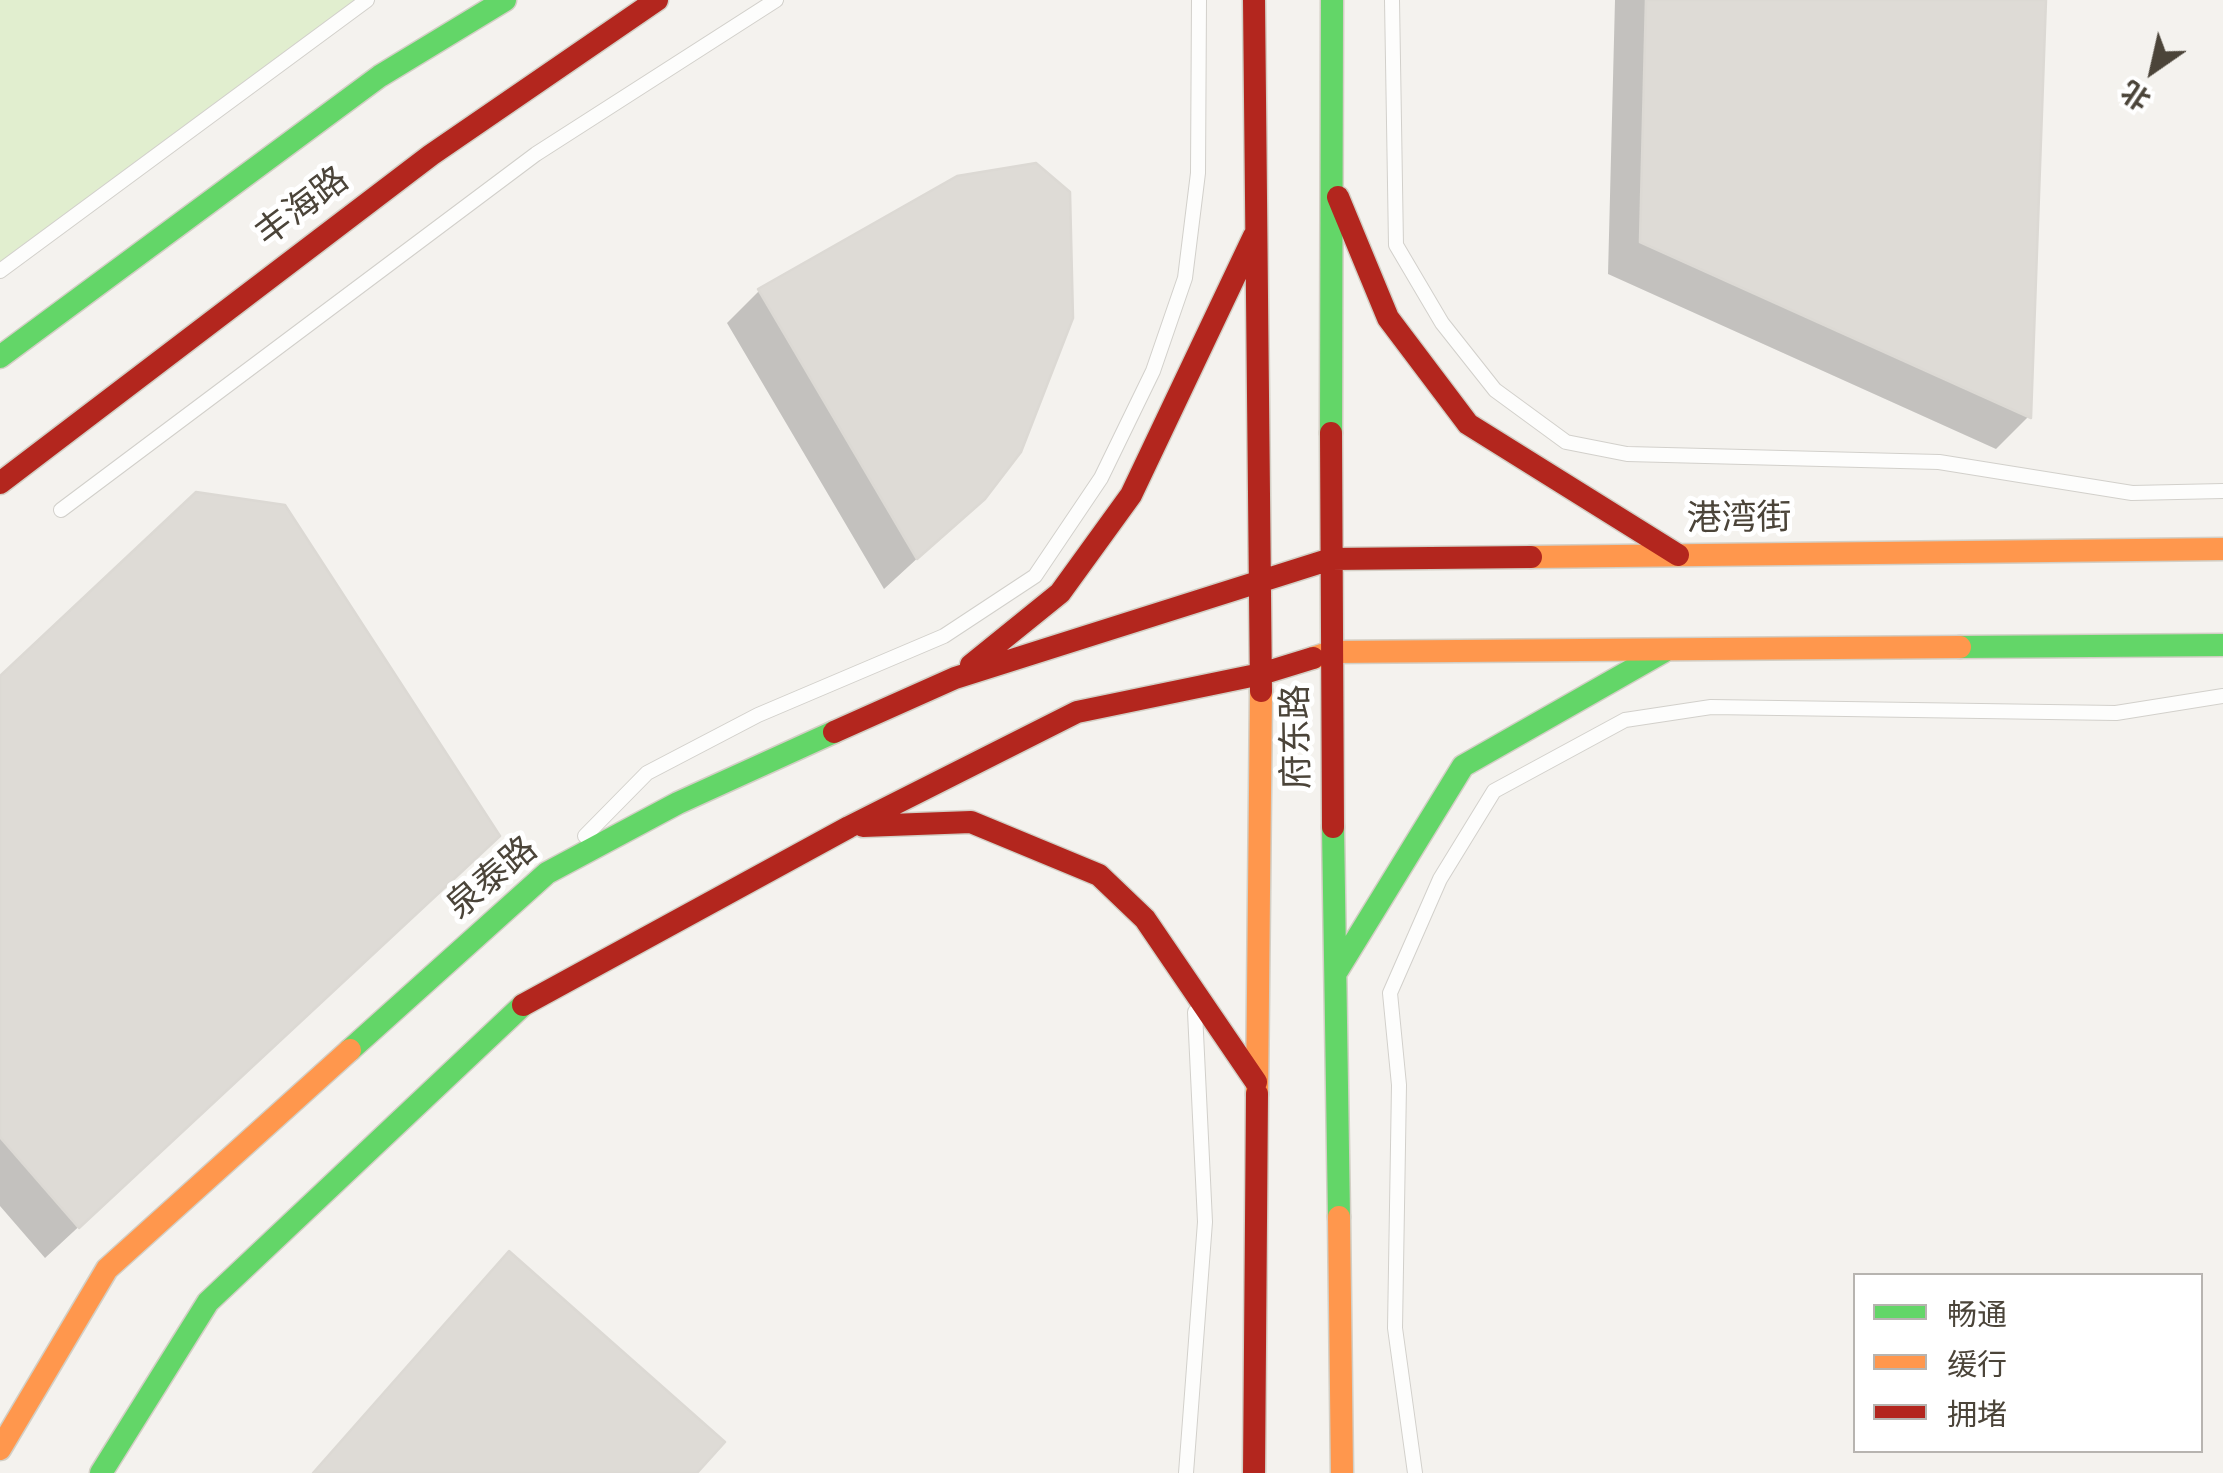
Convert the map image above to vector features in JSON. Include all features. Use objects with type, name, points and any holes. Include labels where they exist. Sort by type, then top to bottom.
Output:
[{"type":"street","name":"丰海路","points":[[0,357],[380,76],[505,0]]},
{"type":"street","name":"丰海路","points":[[0,483],[431,155],[657,0]]},
{"type":"street","name":"府东路","points":[[1254,0],[1260,583],[1254,1473]]},
{"type":"street","name":"府东路","points":[[1332,0],[1331,652],[1342,1473]]},
{"type":"street","points":[[1330,178],[1388,318],[1468,424],[1678,556]]},
{"type":"street","points":[[955,678],[1060,592],[1132,495],[1258,228]]},
{"type":"street","name":"港湾街","points":[[1260,583],[1331,560],[2223,549]]},
{"type":"street","name":"泉泰路","points":[[0,1450],[107,1269],[548,874],[678,803],[955,678],[1260,583]]},
{"type":"street","points":[[101,1473],[208,1302],[531,997],[849,826],[1077,712],[1260,674],[1331,652],[2223,645]]},
{"type":"street","points":[[1337,971],[1462,766],[1668,649]]},
{"type":"street","points":[[849,826],[971,822],[1099,876],[1145,919],[1256,1082]]},
{"type":"lane","points":[[0,271],[367,0]]},
{"type":"lane","points":[[61,510],[536,154],[776,0]]},
{"type":"lane","points":[[548,874],[647,774],[758,715],[944,636],[1036,576],[1102,478],[1153,371],[1185,278],[1198,173],[1199,0]]},
{"type":"lane","points":[[1392,0],[1396,245],[1442,323],[1495,390],[1566,442],[1628,454],[1939,462],[2132,493],[2223,492]]},
{"type":"lane","points":[[1415,1473],[1395,1328],[1399,1085],[1390,993],[1440,879],[1494,792],[1625,720],[1711,707],[2116,713],[2223,696]]},
{"type":"lane","points":[[1186,1473],[1205,1222],[1194,992]]},
{"type":"green space","points":[[0,0],[367,0],[0,271]]},
{"type":"building","points":[[1646,0],[2046,0],[2031,418],[1640,242]]},
{"type":"building","points":[[1036,163],[1070,192],[1073,318],[1021,452],[985,499],[917,559],[758,289],[957,176]]},
{"type":"building","points":[[196,492],[285,505],[500,836],[79,1228],[0,1137],[0,676]]},
{"type":"building","points":[[509,1251],[725,1442],[697,1473],[313,1473]]},
{"type":"traffic: fast","points":[[0,357],[380,76],[505,0]]},
{"type":"traffic: fast","points":[[1331,433],[1332,0]]},
{"type":"traffic: fast","points":[[1960,647],[2223,645]]},
{"type":"traffic: fast","points":[[1337,971],[1463,766],[1663,652]]},
{"type":"traffic: fast","points":[[350,1050],[547,873],[678,803],[834,732]]},
{"type":"traffic: fast","points":[[1333,827],[1339,1217]]},
{"type":"traffic: fast","points":[[101,1473],[208,1302],[523,1005]]},
{"type":"traffic: slow","points":[[1531,557],[2223,549]]},
{"type":"traffic: slow","points":[[1313,658],[1331,652],[1960,647]]},
{"type":"traffic: slow","points":[[1257,1094],[1261,691]]},
{"type":"traffic: slow","points":[[0,1449],[107,1269],[350,1050]]},
{"type":"traffic: slow","points":[[1339,1217],[1342,1473]]},
{"type":"traffic: jam","points":[[0,483],[431,155],[657,0]]},
{"type":"traffic: jam","points":[[1254,0],[1261,691]]},
{"type":"traffic: jam","points":[[1338,197],[1388,318],[1468,424],[1678,555]]},
{"type":"traffic: jam","points":[[971,665],[1060,593],[1131,495],[1254,236]]},
{"type":"traffic: jam","points":[[1331,433],[1333,827]]},
{"type":"traffic: jam","points":[[834,732],[955,678],[1331,559],[1531,557]]},
{"type":"traffic: jam","points":[[523,1005],[849,827],[1077,712],[1261,674],[1313,658]]},
{"type":"traffic: jam","points":[[863,826],[971,822],[1099,875],[1145,919],[1256,1082]]},
{"type":"traffic: jam","points":[[1254,1473],[1257,1094]]}]
